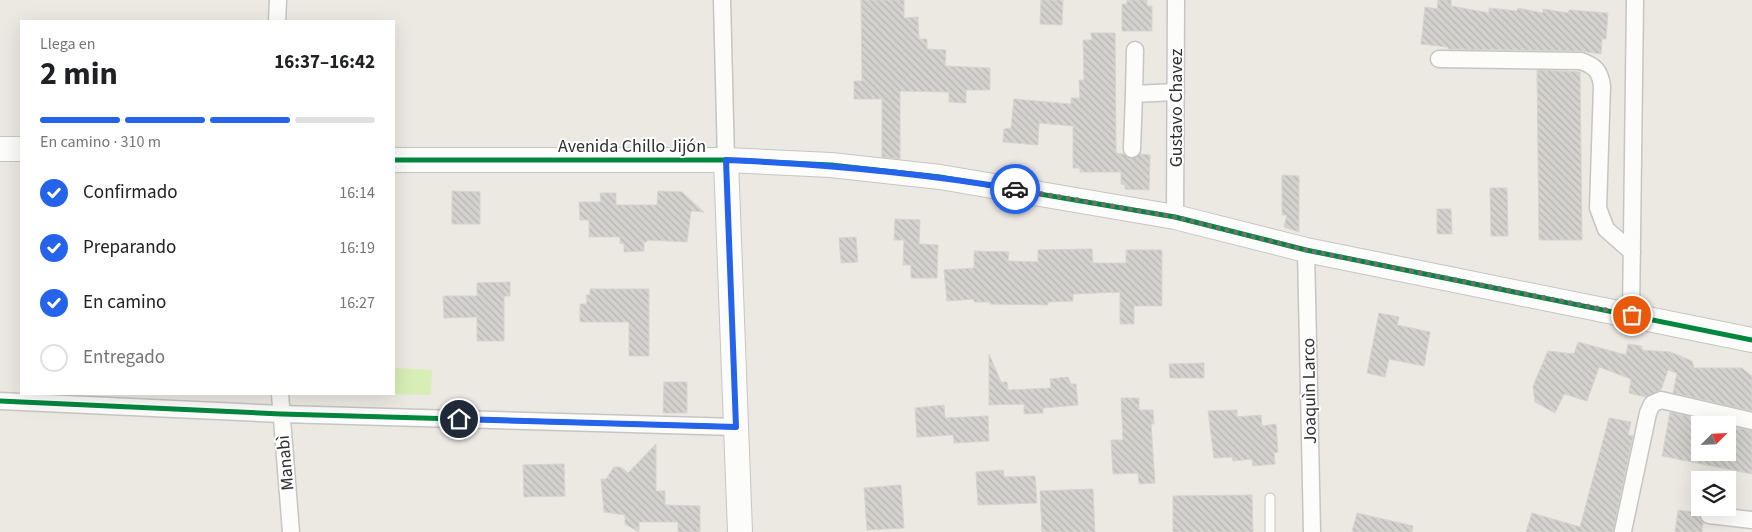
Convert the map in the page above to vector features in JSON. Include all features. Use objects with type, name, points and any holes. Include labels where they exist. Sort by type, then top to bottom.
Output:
[{"type":"street","points":[[277,20],[278,0]]},
{"type":"street","points":[[722,0],[740,532]]},
{"type":"street","name":"Gustavo Chavez","points":[[1175,217],[1176,0]]},
{"type":"street","points":[[1632,315],[1635,0]]},
{"type":"street","points":[[1132,149],[1135,50]]},
{"type":"street","points":[[1439,59],[1581,61],[1593,65],[1600,73],[1602,86],[1598,208],[1606,228],[1632,252]]},
{"type":"street","points":[[1134,94],[1176,92]]},
{"type":"street","points":[[0,148],[20,149]]},
{"type":"street","name":"Avenida Chillo Jijón","points":[[395,160],[726,160],[831,165],[940,177],[1175,217],[1306,250],[1752,340]]},
{"type":"street","name":"Joaquìn Larco","points":[[1306,250],[1312,532]]},
{"type":"street","name":"Manabì","points":[[280,395],[291,532]]},
{"type":"street","points":[[1623,531],[1648,413],[1655,402],[1662,400],[1752,421]]},
{"type":"street","points":[[0,401],[281,414],[736,427]]},
{"type":"street","points":[[1717,516],[1752,520]]},
{"type":"lane","points":[[1270,498],[1270,532]]},
{"type":"green space","points":[[395,368],[432,370],[431,395],[395,394]]},
{"type":"building","points":[[861,0],[904,0],[904,18],[918,17],[919,39],[927,39],[927,49],[946,50],[945,66],[990,68],[990,90],[966,90],[966,103],[949,102],[949,92],[900,91],[900,159],[882,157],[882,99],[854,99],[854,81],[862,81]]},
{"type":"building","points":[[1041,0],[1063,0],[1062,25],[1040,24]]},
{"type":"building","points":[[1127,0],[1147,0],[1147,6],[1152,6],[1152,31],[1122,31],[1122,4],[1127,4]]},
{"type":"building","points":[[1438,0],[1451,0],[1451,6],[1489,13],[1489,8],[1517,11],[1518,8],[1543,13],[1543,9],[1568,13],[1569,10],[1608,13],[1606,39],[1602,39],[1601,54],[1581,51],[1448,49],[1448,47],[1421,44],[1425,7],[1437,9]]},
{"type":"building","points":[[1091,33],[1115,33],[1116,153],[1123,154],[1131,159],[1140,154],[1150,155],[1149,190],[1125,189],[1125,185],[1121,184],[1121,172],[1080,172],[1080,168],[1073,168],[1073,126],[1039,123],[1038,145],[1003,142],[1004,129],[1011,128],[1014,99],[1071,104],[1071,98],[1080,98],[1079,80],[1084,80],[1083,40],[1092,40]]},
{"type":"building","points":[[1537,70],[1580,72],[1582,240],[1539,240]]},
{"type":"building","points":[[1282,175],[1299,176],[1299,232],[1284,227],[1287,215],[1282,215]]},
{"type":"building","points":[[1490,188],[1507,188],[1508,236],[1491,236]]},
{"type":"building","points":[[452,191],[480,192],[480,224],[452,224]]},
{"type":"building","points":[[658,191],[682,192],[704,212],[691,211],[687,242],[647,240],[647,242],[644,242],[644,251],[624,252],[624,243],[620,244],[620,237],[589,237],[589,220],[580,220],[579,202],[601,202],[600,193],[616,193],[616,205],[657,205]]},
{"type":"building","points":[[1437,209],[1451,209],[1452,234],[1437,234]]},
{"type":"building","points":[[895,219],[920,220],[919,244],[938,245],[937,278],[911,278],[911,265],[903,265],[904,240],[894,240]]},
{"type":"building","points":[[856,237],[858,262],[841,263],[839,238]]},
{"type":"building","points":[[1092,249],[1093,263],[1126,263],[1126,250],[1162,250],[1162,306],[1134,306],[1134,324],[1120,324],[1120,292],[1073,294],[1073,301],[1048,302],[1048,305],[990,304],[990,302],[974,302],[974,299],[947,301],[944,270],[974,268],[974,251],[1009,252],[1008,261],[1038,262],[1038,250]]},
{"type":"building","points":[[510,282],[510,296],[504,296],[504,341],[477,341],[477,317],[444,318],[443,296],[477,296],[477,283]]},
{"type":"building","points":[[590,289],[649,289],[649,356],[629,356],[629,322],[580,322],[580,304],[587,304],[586,295],[590,295]]},
{"type":"building","points":[[1379,313],[1399,317],[1397,325],[1430,332],[1424,366],[1389,359],[1385,377],[1367,373]]},
{"type":"building","points":[[1578,342],[1626,355],[1628,344],[1642,346],[1642,350],[1670,352],[1692,361],[1694,368],[1742,368],[1752,376],[1752,411],[1673,393],[1677,373],[1668,370],[1661,390],[1646,397],[1629,393],[1631,379],[1599,367],[1587,401],[1564,394],[1555,413],[1535,402],[1533,386],[1548,351],[1574,354]]},
{"type":"building","points":[[989,354],[1001,382],[1007,382],[1008,390],[1051,388],[1050,379],[1068,377],[1071,384],[1076,384],[1078,405],[1043,408],[1043,413],[1024,414],[1024,404],[989,405]]},
{"type":"building","points":[[1204,363],[1204,378],[1170,378],[1169,364]]},
{"type":"building","points":[[664,382],[687,382],[687,413],[663,413]]},
{"type":"building","points":[[1121,398],[1139,398],[1139,410],[1153,410],[1154,424],[1151,424],[1155,483],[1139,484],[1138,473],[1113,474],[1111,440],[1123,440]]},
{"type":"building","points":[[944,405],[945,418],[988,416],[989,441],[954,443],[953,435],[917,437],[915,408]]},
{"type":"building","points":[[1237,410],[1237,417],[1261,415],[1262,426],[1276,424],[1278,452],[1274,453],[1275,464],[1253,466],[1252,459],[1233,461],[1232,457],[1214,458],[1208,411]]},
{"type":"building","points":[[1670,412],[1691,417],[1691,461],[1736,461],[1736,428],[1752,431],[1752,474],[1662,456]]},
{"type":"building","points":[[1609,418],[1631,422],[1628,435],[1633,436],[1613,532],[1526,532],[1532,513],[1580,527]]},
{"type":"building","points":[[656,444],[656,491],[665,491],[665,505],[700,506],[700,532],[678,532],[678,522],[639,522],[639,532],[625,524],[625,515],[604,512],[601,479],[606,479],[614,467],[621,467],[628,473]]},
{"type":"building","points":[[564,464],[565,496],[524,497],[523,465]]},
{"type":"building","points":[[1003,470],[1004,477],[1035,476],[1037,503],[978,505],[976,472]]},
{"type":"building","points":[[901,485],[904,528],[867,530],[864,488]]},
{"type":"building","points":[[1093,489],[1095,532],[1042,532],[1040,491]]},
{"type":"building","points":[[1252,495],[1253,532],[1173,532],[1173,496]]},
{"type":"building","points":[[1678,510],[1691,512],[1691,516],[1700,516],[1703,523],[1702,532],[1675,532]]},
{"type":"building","points":[[1357,513],[1413,526],[1412,532],[1352,532]]},
{"type":"cycle path","points":[[395,160],[726,160],[831,165],[940,177],[1175,217],[1306,250],[1752,340]]},
{"type":"cycle path","points":[[0,401],[281,414],[736,427]]},
{"type":"way so far","points":[[1015,189],[1175,217],[1306,250],[1632,315]]},
{"type":"route","points":[[459,419],[736,427],[726,160],[831,165],[940,177],[1015,189]]}]
